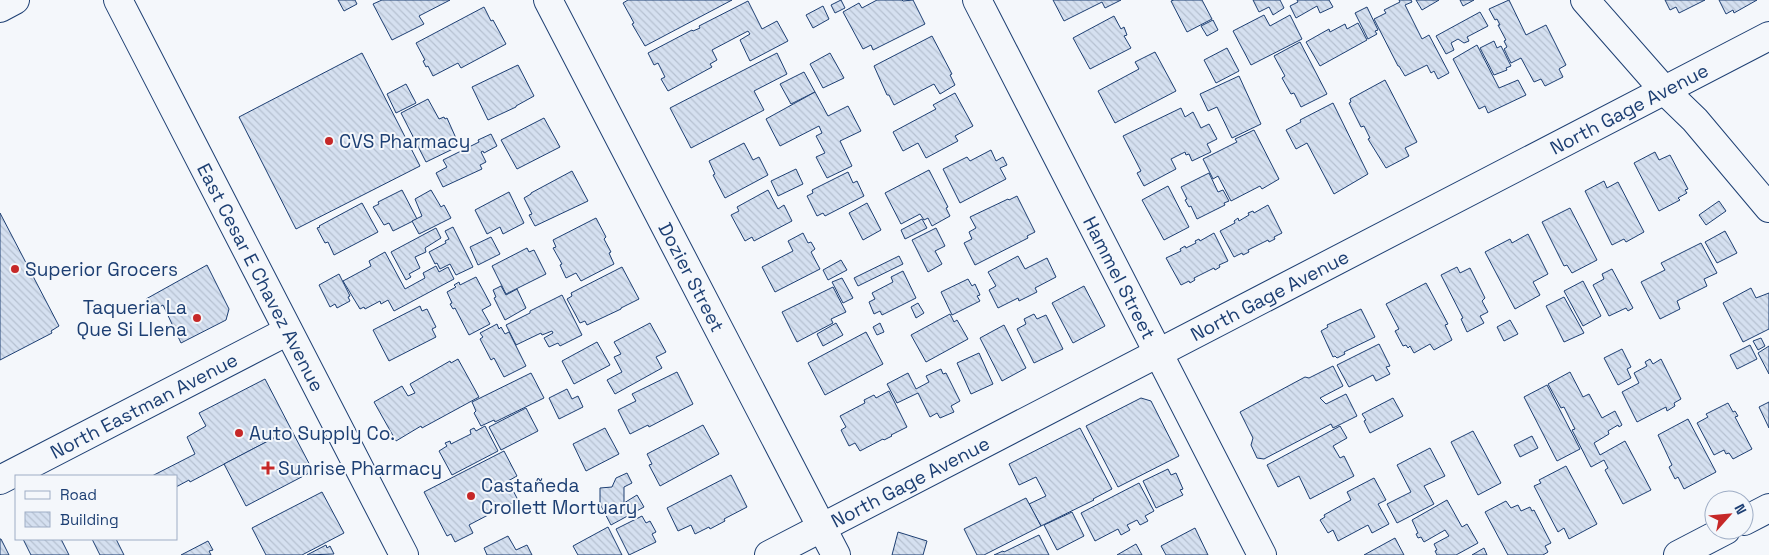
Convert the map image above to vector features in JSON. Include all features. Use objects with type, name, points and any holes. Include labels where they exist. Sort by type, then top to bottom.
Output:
[{"type":"street","points":[[0,8],[15,0]]},
{"type":"street","name":"East Cesar E Chavez Avenue","points":[[118,0],[404,555]]},
{"type":"street","name":"Dozier Street","points":[[548,0],[836,555]]},
{"type":"street","name":"Hammel Street","points":[[976,0],[1262,555]]},
{"type":"street","points":[[1585,0],[1664,90],[1695,120],[1769,208]]},
{"type":"street","name":"North Gage Avenue","points":[[768,555],[1769,36]]},
{"type":"street","name":"North Eastman Avenue","points":[[0,480],[288,331]]},
{"type":"street","points":[[1754,516],[1769,508]]},
{"type":"street","points":[[1678,555],[1707,540]]},
{"type":"building","points":[[338,0],[355,0],[357,4],[344,11]]},
{"type":"building","points":[[382,0],[450,0],[419,16],[424,24],[392,40],[373,4]]},
{"type":"building","points":[[628,0],[732,0],[645,46],[632,24],[634,23],[623,3]]},
{"type":"building","points":[[841,0],[845,8],[835,13],[831,5]]},
{"type":"building","points":[[877,0],[913,0],[925,24],[873,50],[871,45],[863,49],[843,12],[859,3],[862,8]]},
{"type":"building","points":[[1053,0],[1121,0],[1105,8],[1102,2],[1064,21]]},
{"type":"building","points":[[1202,0],[1212,19],[1187,32],[1171,1]]},
{"type":"building","points":[[1253,0],[1280,0],[1284,8],[1273,15],[1269,7],[1259,12]]},
{"type":"building","points":[[1297,0],[1329,0],[1333,7],[1320,13],[1317,6],[1296,18],[1290,6],[1298,2]]},
{"type":"building","points":[[1399,0],[1411,0],[1412,2],[1405,5],[1422,39],[1429,35],[1449,73],[1438,79],[1434,71],[1431,73],[1427,65],[1405,76],[1398,66],[1374,19],[1386,13],[1384,10],[1400,2]]},
{"type":"building","points":[[1416,0],[1439,0],[1422,10]]},
{"type":"building","points":[[1460,0],[1474,0],[1463,6]]},
{"type":"building","points":[[1509,0],[1526,35],[1546,25],[1566,65],[1559,69],[1563,77],[1545,86],[1541,79],[1534,82],[1521,58],[1511,63],[1504,49],[1507,47],[1504,41],[1506,40],[1498,25],[1500,25],[1489,9]]},
{"type":"building","points":[[1665,0],[1705,0],[1679,13],[1676,7],[1670,10]]},
{"type":"building","points":[[1719,0],[1757,0],[1734,13],[1733,10],[1726,14]]},
{"type":"building","points":[[748,1],[762,29],[777,21],[788,41],[750,61],[740,40],[750,34],[748,31],[712,50],[717,60],[710,64],[712,67],[668,91],[661,79],[665,77],[658,63],[654,65],[648,53],[692,30],[700,28],[699,26]]},
{"type":"building","points":[[823,6],[829,19],[813,28],[806,15]]},
{"type":"building","points":[[484,7],[506,44],[461,68],[458,63],[433,76],[428,66],[426,67],[423,61],[425,60],[416,43]]},
{"type":"building","points":[[1367,7],[1378,30],[1375,31],[1377,34],[1368,39],[1355,13]]},
{"type":"building","points":[[1480,12],[1488,26],[1467,37],[1469,41],[1464,43],[1458,39],[1451,43],[1454,50],[1446,54],[1436,36]]},
{"type":"building","points":[[1264,15],[1270,26],[1290,15],[1302,39],[1251,65],[1233,31]]},
{"type":"building","points":[[1114,16],[1121,29],[1124,27],[1127,35],[1124,36],[1131,48],[1090,69],[1073,38]]},
{"type":"building","points":[[1213,20],[1218,30],[1207,36],[1201,26]]},
{"type":"building","points":[[1358,23],[1367,40],[1320,66],[1306,42],[1329,29],[1330,32],[1345,24],[1347,29]]},
{"type":"building","points":[[932,36],[952,74],[950,75],[955,85],[940,94],[934,84],[894,105],[889,95],[887,95],[874,66]]},
{"type":"building","points":[[1494,41],[1497,48],[1501,46],[1511,66],[1506,68],[1507,70],[1494,75],[1480,48]]},
{"type":"building","points":[[1300,42],[1327,94],[1301,107],[1294,93],[1291,94],[1282,78],[1285,76],[1274,56]]},
{"type":"building","points":[[1477,45],[1499,88],[1518,80],[1526,95],[1488,113],[1485,106],[1479,109],[1453,59]]},
{"type":"building","points":[[1227,48],[1239,71],[1216,83],[1204,60]]},
{"type":"building","points":[[1155,52],[1176,91],[1115,123],[1098,91],[1139,69],[1135,62]]},
{"type":"building","name":"CVS Pharmacy","points":[[362,53],[420,166],[296,229],[239,117]]},
{"type":"building","points":[[777,53],[787,74],[754,91],[764,110],[691,148],[670,108]]},
{"type":"building","points":[[830,53],[844,78],[823,88],[810,64]]},
{"type":"building","points":[[518,65],[534,96],[488,120],[472,87]]},
{"type":"building","points":[[804,72],[815,92],[791,104],[780,84]]},
{"type":"building","points":[[1239,76],[1261,124],[1232,138],[1217,107],[1208,111],[1200,94]]},
{"type":"building","points":[[1385,80],[1417,142],[1405,148],[1409,156],[1386,168],[1368,139],[1370,138],[1364,126],[1361,127],[1349,103],[1351,102],[1350,99]]},
{"type":"building","points":[[406,84],[416,103],[396,113],[387,94]]},
{"type":"building","points":[[815,92],[828,116],[848,106],[861,131],[840,141],[852,166],[827,178],[816,157],[825,153],[816,136],[822,133],[819,126],[780,146],[766,119]]},
{"type":"building","points":[[955,93],[973,126],[955,136],[958,141],[926,158],[918,143],[903,151],[893,132],[936,109],[933,105]]},
{"type":"building","points":[[428,99],[439,119],[447,118],[459,145],[426,162],[401,113]]},
{"type":"building","points":[[1333,103],[1368,174],[1334,194],[1307,143],[1296,149],[1286,130],[1301,122],[1300,120]]},
{"type":"building","points":[[1181,108],[1185,117],[1193,112],[1201,128],[1209,124],[1217,139],[1207,144],[1211,152],[1192,161],[1189,154],[1186,155],[1185,152],[1171,159],[1176,169],[1144,186],[1137,173],[1141,171],[1123,136]]},
{"type":"building","points":[[544,118],[560,147],[517,169],[501,140]]},
{"type":"building","points":[[1254,130],[1279,179],[1262,189],[1260,186],[1231,201],[1218,176],[1213,179],[1203,159],[1237,142],[1235,139]]},
{"type":"building","points":[[491,134],[497,146],[484,153],[483,151],[481,152],[486,162],[480,165],[482,169],[443,187],[436,173],[447,167],[443,160]]},
{"type":"building","points":[[744,143],[753,160],[759,157],[768,175],[725,198],[713,175],[715,174],[709,161]]},
{"type":"building","points":[[991,150],[996,161],[1003,157],[1007,165],[1000,168],[1006,179],[960,203],[943,169],[967,157],[970,161]]},
{"type":"building","points":[[1655,152],[1659,160],[1670,155],[1688,189],[1685,190],[1687,193],[1678,198],[1680,200],[1659,211],[1634,163]]},
{"type":"building","points":[[796,169],[803,184],[778,196],[771,181]]},
{"type":"building","points":[[929,170],[948,207],[946,208],[950,216],[932,226],[928,218],[924,220],[920,214],[901,224],[885,193]]},
{"type":"building","points":[[572,171],[588,201],[535,226],[529,215],[532,214],[524,198]]},
{"type":"building","points":[[848,172],[853,183],[857,181],[864,196],[825,216],[823,213],[817,216],[807,196],[813,193],[812,190]]},
{"type":"building","points":[[1209,173],[1218,192],[1223,190],[1229,201],[1224,203],[1225,205],[1197,219],[1191,206],[1189,207],[1185,200],[1187,199],[1181,187]]},
{"type":"building","points":[[1604,181],[1607,188],[1618,182],[1644,232],[1626,242],[1624,239],[1612,245],[1585,191]]},
{"type":"building","points":[[1168,186],[1189,227],[1164,240],[1142,200]]},
{"type":"building","points":[[402,190],[417,219],[393,231],[389,223],[384,225],[373,207],[379,204],[378,202]]},
{"type":"building","points":[[431,190],[441,207],[444,205],[451,218],[419,234],[412,221],[422,216],[415,199]]},
{"type":"building","points":[[768,190],[778,209],[784,205],[792,221],[754,241],[752,237],[745,241],[731,215],[739,211],[737,207]]},
{"type":"building","points":[[509,192],[524,223],[503,234],[500,227],[487,234],[475,210]]},
{"type":"building","points":[[1017,196],[1035,232],[1027,236],[1028,238],[975,265],[964,243],[972,239],[969,232],[976,228],[970,217]]},
{"type":"building","points":[[1719,201],[1726,211],[1706,225],[1699,215]]},
{"type":"building","points":[[362,203],[378,232],[334,255],[328,242],[325,243],[317,228]]},
{"type":"building","points":[[867,203],[881,230],[863,240],[849,213]]},
{"type":"building","points":[[1268,205],[1282,233],[1269,242],[1268,240],[1248,250],[1249,252],[1243,255],[1242,253],[1234,257],[1220,231],[1235,223],[1234,221],[1238,218],[1239,221],[1249,215],[1248,213],[1253,211],[1254,213]]},
{"type":"building","points":[[1570,208],[1597,260],[1572,273],[1567,265],[1564,266],[1542,222]]},
{"type":"building","name":"Superior Grocers","points":[[0,213],[59,326],[51,331],[52,333],[0,360]]},
{"type":"building","points":[[596,218],[606,237],[604,239],[611,252],[609,253],[614,264],[581,281],[576,273],[566,278],[560,265],[562,264],[553,248],[556,247],[553,240]]},
{"type":"building","points":[[922,219],[927,228],[905,239],[901,230]]},
{"type":"building","points":[[453,227],[473,267],[456,275],[450,264],[440,269],[429,252],[446,243],[445,241],[449,239],[445,231]]},
{"type":"building","points":[[436,228],[441,238],[425,248],[426,252],[415,257],[420,268],[409,274],[411,277],[406,280],[391,252]]},
{"type":"building","points":[[936,228],[945,246],[935,251],[942,264],[928,272],[912,240]]},
{"type":"building","points":[[1725,231],[1737,253],[1717,263],[1705,242]]},
{"type":"building","points":[[803,233],[808,243],[811,242],[815,249],[811,252],[820,269],[775,292],[762,267],[793,251],[788,241]]},
{"type":"building","points":[[1214,233],[1228,261],[1219,265],[1220,267],[1215,270],[1214,268],[1194,278],[1195,280],[1190,283],[1189,281],[1181,285],[1166,258],[1181,251],[1180,249],[1185,246],[1186,248],[1196,243],[1195,241],[1199,239],[1200,241]]},
{"type":"building","points":[[1528,234],[1548,274],[1533,282],[1540,295],[1515,309],[1485,252],[1510,239],[1512,243]]},
{"type":"building","points":[[491,237],[500,254],[478,265],[470,247]]},
{"type":"building","points":[[1701,243],[1717,273],[1704,279],[1707,286],[1677,301],[1680,309],[1660,319],[1641,282],[1665,270],[1661,263]]},
{"type":"building","points":[[527,248],[529,252],[534,250],[546,274],[506,294],[492,266]]},
{"type":"building","points":[[385,252],[405,289],[425,278],[423,273],[436,266],[439,272],[448,267],[454,279],[394,311],[388,300],[381,304],[380,301],[365,309],[364,307],[360,309],[343,281],[371,266],[369,261]]},
{"type":"building","points":[[899,256],[903,264],[858,286],[854,278]]},
{"type":"building","points":[[1018,256],[1025,269],[1047,258],[1056,277],[1035,288],[1037,292],[1019,301],[1018,298],[998,308],[989,290],[996,286],[988,272]]},
{"type":"building","points":[[841,260],[847,270],[828,280],[823,270]]},
{"type":"building","points":[[207,265],[229,309],[226,320],[181,343],[163,305],[152,311],[146,299]]},
{"type":"building","points":[[622,267],[639,299],[587,325],[585,321],[580,323],[567,299],[572,296],[571,293]]},
{"type":"building","points":[[1457,267],[1460,273],[1470,268],[1485,298],[1482,301],[1488,312],[1480,316],[1484,323],[1467,332],[1461,319],[1463,318],[1441,275]]},
{"type":"building","points":[[1612,269],[1633,308],[1628,311],[1626,308],[1609,316],[1593,285],[1604,279],[1602,274]]},
{"type":"building","points":[[903,271],[916,298],[882,315],[880,311],[874,314],[869,302],[875,299],[872,293],[893,282],[891,277]]},
{"type":"building","points":[[339,274],[350,296],[348,297],[350,301],[337,308],[335,304],[330,307],[319,285]]},
{"type":"building","points":[[476,277],[491,305],[482,310],[490,324],[469,335],[455,308],[453,309],[450,304],[452,303],[447,292],[456,287],[454,285],[459,282],[460,285]]},
{"type":"building","points":[[842,278],[853,298],[843,303],[832,282]]},
{"type":"building","points":[[968,279],[972,286],[975,284],[980,295],[977,296],[980,301],[952,315],[941,292]]},
{"type":"building","points":[[1583,281],[1601,316],[1583,326],[1564,291]]},
{"type":"building","points":[[1426,283],[1448,324],[1445,325],[1452,340],[1434,350],[1430,344],[1414,353],[1410,346],[1408,348],[1406,345],[1403,346],[1395,331],[1399,329],[1386,304]]},
{"type":"building","points":[[501,286],[506,295],[517,289],[526,308],[505,320],[494,298],[496,297],[493,290]]},
{"type":"building","points":[[1084,286],[1105,326],[1073,343],[1052,303]]},
{"type":"building","points":[[833,287],[846,312],[831,319],[833,323],[797,342],[782,312]]},
{"type":"building","points":[[1751,288],[1756,298],[1769,293],[1769,329],[1743,342],[1723,303]]},
{"type":"building","points":[[562,295],[582,335],[560,346],[558,343],[549,347],[544,338],[553,333],[552,331],[542,335],[541,333],[516,345],[506,325]]},
{"type":"building","points":[[1564,297],[1584,333],[1564,342],[1546,306]]},
{"type":"building","points":[[918,303],[924,313],[916,318],[911,307]]},
{"type":"building","points":[[420,306],[422,311],[427,309],[436,327],[432,329],[436,337],[389,361],[373,330]]},
{"type":"building","points":[[1361,309],[1375,337],[1344,352],[1345,354],[1337,358],[1333,357],[1321,331],[1328,327],[1327,325]]},
{"type":"building","points":[[950,314],[954,322],[957,320],[968,339],[926,362],[911,335]]},
{"type":"building","points":[[1034,314],[1037,319],[1046,315],[1063,349],[1034,363],[1017,329],[1026,324],[1024,319]]},
{"type":"building","points":[[1510,320],[1518,334],[1504,341],[1497,327]]},
{"type":"building","points":[[650,323],[666,352],[656,357],[662,368],[615,394],[607,380],[622,372],[614,357],[621,354],[614,342]]},
{"type":"building","points":[[836,323],[843,335],[823,346],[817,334]]},
{"type":"building","points":[[880,323],[884,332],[877,335],[873,327]]},
{"type":"building","points":[[497,324],[499,329],[501,327],[505,334],[509,332],[526,366],[504,377],[494,358],[491,360],[480,339],[483,337],[480,333]]},
{"type":"building","points":[[1004,325],[1026,368],[1002,381],[980,338]]},
{"type":"building","points":[[866,332],[883,364],[825,395],[808,363]]},
{"type":"building","points":[[1761,338],[1765,346],[1758,350],[1753,341]]},
{"type":"building","points":[[597,342],[610,365],[574,384],[562,361]]},
{"type":"building","points":[[1379,344],[1390,366],[1386,367],[1390,374],[1376,381],[1373,375],[1349,387],[1337,365]]},
{"type":"building","points":[[1750,345],[1757,359],[1737,369],[1730,355]]},
{"type":"building","points":[[1769,346],[1769,374],[1758,353]]},
{"type":"building","points":[[1622,349],[1631,367],[1627,369],[1631,378],[1618,385],[1604,358]]},
{"type":"building","points":[[979,353],[993,384],[971,394],[957,363]]},
{"type":"building","points":[[458,359],[479,397],[422,428],[421,426],[396,441],[374,402],[402,386],[408,396],[415,393],[410,384],[450,361],[451,363]]},
{"type":"building","points":[[1650,359],[1653,364],[1661,359],[1681,399],[1674,403],[1675,406],[1667,411],[1666,407],[1637,422],[1622,392],[1639,383],[1634,373],[1647,366],[1645,362]]},
{"type":"building","points":[[1333,366],[1343,386],[1320,398],[1326,404],[1346,394],[1357,416],[1333,428],[1331,424],[1264,459],[1257,458],[1251,445],[1253,438],[1240,412],[1305,377],[1309,378]]},
{"type":"building","points":[[941,369],[943,374],[946,373],[960,401],[951,406],[954,412],[940,418],[937,413],[930,417],[918,393],[897,403],[887,384],[908,373],[916,389],[929,382],[926,376]]},
{"type":"building","points":[[677,372],[693,404],[649,427],[648,425],[630,434],[618,410],[636,401],[632,394]]},
{"type":"building","points":[[1570,372],[1583,397],[1589,394],[1602,418],[1615,411],[1622,425],[1619,427],[1618,425],[1608,431],[1609,434],[1594,443],[1600,455],[1625,441],[1651,490],[1623,504],[1605,470],[1608,468],[1604,460],[1591,467],[1572,430],[1575,429],[1564,407],[1561,408],[1548,384]]},
{"type":"building","points":[[531,373],[544,398],[495,422],[494,420],[481,426],[474,413],[476,411],[472,402]]},
{"type":"building","name":"Auto Supply Co.","points":[[265,379],[291,429],[190,482],[189,480],[178,486],[178,475],[154,475],[195,454],[187,437],[206,426],[199,413]]},
{"type":"building","points":[[1547,385],[1580,449],[1557,461],[1524,397]]},
{"type":"building","points":[[567,389],[572,399],[578,396],[583,407],[559,419],[549,398]]},
{"type":"building","points":[[889,391],[907,427],[860,451],[855,443],[849,446],[841,430],[846,427],[840,416],[865,403],[864,400],[874,395],[876,398]]},
{"type":"building","points":[[1141,398],[1151,401],[1179,456],[1118,487],[1086,426]]},
{"type":"building","points":[[1393,398],[1403,416],[1370,433],[1362,414]]},
{"type":"building","points":[[1769,402],[1769,428],[1759,407]]},
{"type":"building","points":[[1728,403],[1733,412],[1735,411],[1738,416],[1735,417],[1752,449],[1733,459],[1724,450],[1714,455],[1697,423],[1708,417],[1706,414]]},
{"type":"building","points":[[526,408],[538,431],[501,450],[489,427]]},
{"type":"building","points":[[1688,419],[1716,472],[1684,489],[1678,477],[1675,479],[1669,467],[1672,465],[1658,435]]},
{"type":"building","points":[[703,425],[719,454],[660,486],[649,465],[652,464],[647,454]]},
{"type":"building","points":[[485,426],[498,451],[452,475],[439,451],[447,446],[445,443],[450,441],[451,444],[471,434],[470,430],[474,428],[476,431]]},
{"type":"building","points":[[1340,426],[1347,438],[1333,446],[1340,458],[1344,456],[1354,476],[1310,499],[1299,476],[1278,487],[1267,465]]},
{"type":"building","points":[[605,428],[619,454],[586,471],[573,444]]},
{"type":"building","points":[[1080,428],[1112,489],[1041,526],[1029,504],[1046,496],[1036,477],[1019,485],[1009,464]]},
{"type":"building","name":"Sunrise Pharmacy","points":[[291,429],[313,471],[246,506],[224,464]]},
{"type":"building","points":[[1473,431],[1501,483],[1478,495],[1451,442]]},
{"type":"building","points":[[1532,436],[1538,448],[1520,457],[1514,445]]},
{"type":"building","points":[[1430,448],[1445,476],[1424,486],[1434,504],[1397,523],[1387,504],[1411,492],[1397,465]]},
{"type":"building","name":"Castañeda Crollett Mortuary","points":[[504,451],[517,476],[508,481],[518,500],[507,506],[505,503],[487,512],[488,515],[469,525],[473,533],[455,542],[451,534],[447,536],[424,492]]},
{"type":"building","points":[[1566,466],[1597,524],[1569,539],[1564,528],[1558,532],[1534,486],[1541,483],[1539,480]]},
{"type":"building","points":[[1168,469],[1171,475],[1176,473],[1183,489],[1180,490],[1183,495],[1156,508],[1143,481]]},
{"type":"building","points":[[627,473],[632,483],[624,487],[624,503],[637,495],[644,507],[611,525],[600,504],[600,488],[612,487],[616,478]]},
{"type":"building","points":[[731,475],[747,507],[710,529],[709,527],[695,534],[691,525],[678,531],[667,508]]},
{"type":"building","points":[[1374,478],[1386,500],[1378,504],[1389,524],[1372,533],[1368,525],[1338,541],[1333,530],[1328,533],[1320,520],[1325,517],[1324,515],[1351,500],[1347,492]]},
{"type":"building","points":[[1139,483],[1154,511],[1145,516],[1148,521],[1140,525],[1137,520],[1127,525],[1130,530],[1121,535],[1118,529],[1095,541],[1081,513]]},
{"type":"building","points":[[322,492],[344,533],[302,555],[266,555],[252,528]]},
{"type":"building","points":[[1026,498],[1041,526],[984,555],[977,555],[964,529]]},
{"type":"building","points":[[1447,500],[1462,527],[1467,524],[1478,543],[1456,555],[1437,555],[1434,544],[1449,536],[1445,530],[1424,542],[1421,537],[1418,538],[1416,534],[1418,533],[1412,520]]},
{"type":"building","points":[[1506,501],[1511,508],[1518,505],[1521,511],[1530,507],[1532,511],[1534,510],[1551,543],[1545,546],[1548,552],[1543,555],[1508,555],[1485,512]]},
{"type":"building","points":[[1072,512],[1084,536],[1057,550],[1044,525]]},
{"type":"building","points":[[642,516],[646,523],[650,521],[656,532],[652,534],[656,542],[629,555],[616,529]]},
{"type":"building","points":[[608,527],[622,555],[578,555],[573,546]]},
{"type":"building","points":[[1195,528],[1208,555],[1166,555],[1161,546]]},
{"type":"building","points":[[898,532],[927,541],[923,555],[892,555]]},
{"type":"building","points":[[1039,535],[1049,555],[994,555],[1004,552]]},
{"type":"building","points":[[508,536],[516,550],[527,545],[532,555],[487,555],[484,548]]},
{"type":"building","points":[[1395,538],[1404,555],[1364,555]]},
{"type":"building","points":[[1,539],[9,555],[0,555]]},
{"type":"building","points":[[24,540],[62,540],[69,555],[31,555]]},
{"type":"building","points":[[92,540],[116,540],[124,555],[100,555]]},
{"type":"building","points":[[208,541],[213,550],[209,551],[211,555],[181,555]]},
{"type":"building","points":[[1136,544],[1142,555],[1117,555]]},
{"type":"building","points":[[326,545],[327,548],[330,546],[334,554],[307,555]]},
{"type":"building","points":[[1484,548],[1487,555],[1472,555]]},
{"type":"place","name":"CVS Pharmacy","points":[[329,141]]},
{"type":"place","name":"Superior Grocers","points":[[15,269]]},
{"type":"place","name":"Taqueria La Que Si Llena","points":[[197,318]]},
{"type":"place","name":"Auto Supply Co.","points":[[239,433]]},
{"type":"place","name":"Sunrise Pharmacy","points":[[268,468]]},
{"type":"place","name":"Castañeda Crollett Mortuary","points":[[471,496]]}]
